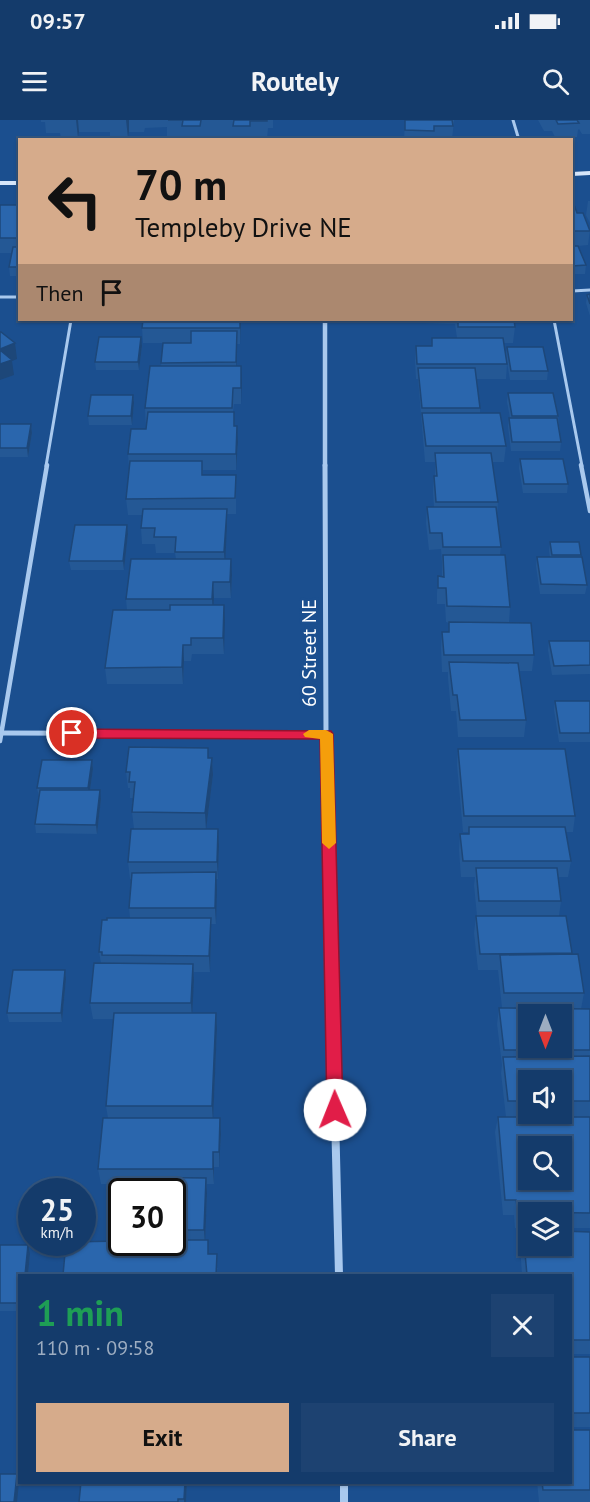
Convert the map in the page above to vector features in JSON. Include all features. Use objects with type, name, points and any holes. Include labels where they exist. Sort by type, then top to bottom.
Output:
[{"type":"street","points":[[573,174],[590,173]]},
{"type":"street","points":[[0,183],[18,183]]},
{"type":"street","name":"60 Street NE","points":[[325,321],[326,734],[339,1274]]},
{"type":"street","points":[[1,733],[326,734]]},
{"type":"street","points":[[344,1484],[344,1502]]},
{"type":"lane","points":[[513,120],[518,138]]},
{"type":"lane","points":[[573,291],[590,290]]},
{"type":"lane","points":[[0,297],[18,297]]},
{"type":"lane","points":[[0,741],[71,321]]},
{"type":"lane","points":[[554,321],[590,511]]},
{"type":"building","points":[[183,120],[201,120],[200,126],[182,126]]},
{"type":"building","points":[[234,120],[267,121],[250,121],[250,126],[233,126]]},
{"type":"building","points":[[405,120],[452,120],[453,126],[434,126],[434,131],[405,130]]},
{"type":"building","points":[[556,120],[577,120],[579,123],[558,124]]},
{"type":"building","points":[[573,202],[577,213],[583,213],[590,231],[573,231]]},
{"type":"building","points":[[0,205],[18,205],[18,238],[0,238]]},
{"type":"building","points":[[573,246],[578,246],[586,265],[573,266]]},
{"type":"building","points":[[13,247],[18,247],[18,267],[9,267]]},
{"type":"building","points":[[143,321],[240,321],[240,328],[142,328]]},
{"type":"building","points":[[458,321],[514,321],[515,327],[458,327]]},
{"type":"building","points":[[191,331],[237,331],[236,362],[161,363],[163,343],[191,343]]},
{"type":"building","points":[[1,332],[15,343],[0,349]]},
{"type":"building","points":[[99,337],[141,337],[138,362],[95,362]]},
{"type":"building","points":[[432,338],[503,338],[507,364],[417,364],[416,346],[432,346]]},
{"type":"building","points":[[507,347],[543,347],[548,371],[511,371]]},
{"type":"building","points":[[0,350],[12,360],[0,364]]},
{"type":"building","points":[[150,366],[241,366],[241,388],[233,388],[232,408],[145,408]]},
{"type":"building","points":[[418,368],[475,368],[480,408],[422,408]]},
{"type":"building","points":[[508,393],[553,393],[558,416],[512,416]]},
{"type":"building","points":[[91,395],[133,395],[131,416],[88,416]]},
{"type":"building","points":[[148,412],[234,412],[234,426],[237,426],[236,454],[128,454],[131,429],[146,429]]},
{"type":"building","points":[[422,413],[500,413],[506,446],[426,446]]},
{"type":"building","points":[[509,418],[557,418],[561,442],[512,442]]},
{"type":"building","points":[[0,424],[31,424],[27,448],[0,448]]},
{"type":"building","points":[[435,453],[491,453],[498,502],[436,502]]},
{"type":"building","points":[[520,459],[563,459],[568,484],[524,484]]},
{"type":"building","points":[[130,461],[202,461],[202,475],[236,475],[235,498],[126,499]]},
{"type":"building","points":[[427,507],[496,507],[501,547],[443,547],[442,533],[430,533]]},
{"type":"building","points":[[143,509],[227,509],[224,552],[175,552],[176,537],[154,537],[155,528],[141,528]]},
{"type":"building","points":[[75,525],[127,525],[123,561],[69,561]]},
{"type":"building","points":[[550,542],[579,542],[581,555],[552,555]]},
{"type":"building","points":[[443,555],[505,555],[510,607],[447,606],[446,588],[438,588],[438,576],[444,577]]},
{"type":"building","points":[[537,557],[582,557],[587,585],[541,584]]},
{"type":"building","points":[[131,559],[231,559],[230,582],[213,582],[212,599],[126,599]]},
{"type":"building","points":[[170,605],[224,605],[223,638],[191,638],[191,645],[183,645],[182,667],[105,668],[113,610],[170,610]]},
{"type":"building","points":[[449,622],[531,623],[534,655],[444,655],[442,632],[449,632]]},
{"type":"building","points":[[549,641],[590,641],[590,665],[554,666]]},
{"type":"building","points":[[449,662],[518,663],[526,720],[460,720],[457,695],[453,695]]},
{"type":"building","points":[[555,701],[590,701],[590,733],[560,733]]},
{"type":"building","points":[[129,747],[208,748],[208,758],[212,758],[205,813],[132,812],[135,782],[129,782],[130,772],[126,772]]},
{"type":"building","points":[[458,749],[565,749],[575,816],[464,816]]},
{"type":"building","points":[[42,760],[92,760],[88,788],[37,788]]},
{"type":"building","points":[[40,790],[100,790],[96,825],[35,824]]},
{"type":"building","points":[[469,827],[565,827],[571,861],[463,861],[460,834],[469,834]]},
{"type":"building","points":[[131,829],[218,829],[217,862],[128,862]]},
{"type":"building","points":[[476,868],[557,868],[561,901],[479,901]]},
{"type":"building","points":[[216,872],[215,908],[129,908],[132,873]]},
{"type":"building","points":[[476,916],[566,916],[572,953],[480,954]]},
{"type":"building","points":[[107,918],[211,918],[209,956],[102,955],[102,952],[99,952],[102,920],[107,920]]},
{"type":"building","points":[[578,954],[584,993],[504,993],[500,955]]},
{"type":"building","points":[[94,963],[193,964],[191,1003],[90,1003]]},
{"type":"building","points":[[13,970],[65,970],[61,1013],[7,1013]]},
{"type":"building","points":[[499,1008],[518,1008],[518,1050],[504,1050]]},
{"type":"building","points":[[572,1009],[590,1009],[590,1050],[572,1050]]},
{"type":"building","points":[[114,1013],[216,1013],[212,1106],[106,1106]]},
{"type":"building","points":[[590,1056],[590,1101],[572,1101],[572,1070],[518,1070],[518,1101],[508,1101],[503,1057]]},
{"type":"building","points":[[498,1117],[518,1117],[518,1124],[572,1124],[572,1117],[590,1117],[590,1213],[572,1213],[572,1202],[518,1202],[518,1212],[516,1200],[505,1200]]},
{"type":"building","points":[[103,1118],[220,1118],[219,1152],[213,1152],[213,1169],[98,1169]]},
{"type":"building","points":[[116,1177],[206,1178],[204,1230],[186,1230],[186,1178]]},
{"type":"building","points":[[572,1231],[590,1232],[590,1340],[572,1340],[572,1274],[527,1274],[525,1256],[572,1256]]},
{"type":"building","points":[[186,1240],[208,1240],[208,1254],[217,1254],[216,1274],[63,1274],[65,1256],[96,1256],[96,1241],[108,1241],[108,1256],[186,1256]]},
{"type":"building","points":[[0,1245],[18,1245],[18,1256],[27,1256],[25,1274],[18,1274],[18,1303],[0,1303]]},
{"type":"building","points":[[572,1357],[590,1357],[590,1413],[572,1413]]},
{"type":"building","points":[[572,1430],[590,1430],[590,1490],[543,1490],[542,1484],[572,1484]]},
{"type":"building","points":[[0,1474],[17,1474],[14,1502],[0,1502]]},
{"type":"building","points":[[81,1484],[185,1484],[184,1499],[178,1499],[178,1502],[79,1502]]},
{"type":"slow traffic","points":[[309,734],[326,734],[329,843]]},
{"type":"route","points":[[72,733],[326,734],[335,1110]]}]
